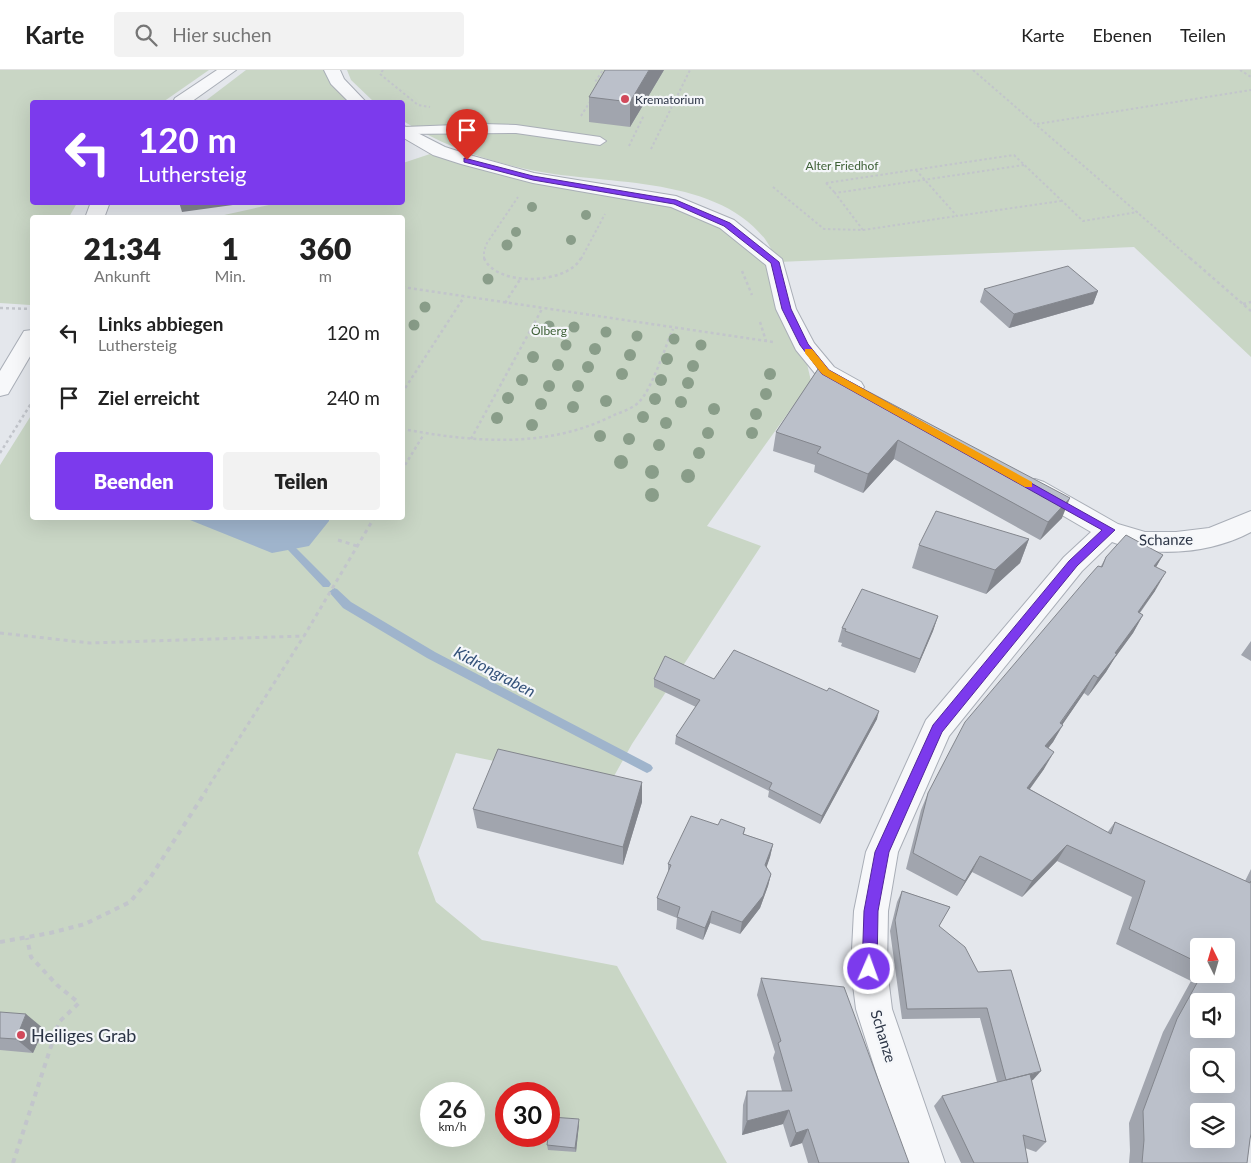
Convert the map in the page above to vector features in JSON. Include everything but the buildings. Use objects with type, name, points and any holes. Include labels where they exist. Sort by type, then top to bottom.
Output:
[{"type":"street","points":[[185,100],[228,70]]},
{"type":"street","points":[[332,70],[337,82],[356,100]]},
{"type":"street","points":[[405,132],[439,151],[467,160],[533,178],[676,202],[727,224],[775,262],[786,309],[804,345],[826,372],[870,397]]},
{"type":"street","points":[[0,389],[30,339]]},
{"type":"street","points":[[1015,477],[1109,530]]},
{"type":"street","name":"Schanze","points":[[925,1163],[874,1009],[869,969],[871,911],[882,852],[937,728],[1073,564],[1109,530],[1129,539],[1150,542],[1174,541],[1222,533],[1239,528],[1251,520]]},
{"type":"lane","points":[[405,131],[508,129],[600,141]]},
{"type":"path","points":[[598,89],[595,82],[603,70]]},
{"type":"path","points":[[651,149],[690,70]]},
{"type":"path","points":[[974,70],[1251,311]]},
{"type":"path","points":[[1240,70],[1251,77]]},
{"type":"path","points":[[1037,124],[1251,90]]},
{"type":"path","points":[[568,137],[593,97]]},
{"type":"path","points":[[629,146],[644,114]]},
{"type":"path","points":[[863,230],[826,183],[1014,155],[1083,221],[1138,212]]},
{"type":"path","points":[[835,193],[1024,165]]},
{"type":"path","points":[[916,170],[957,216]]},
{"type":"path","points":[[772,187],[824,229],[863,230],[1062,201]]},
{"type":"path","points":[[522,192],[486,245],[483,255],[484,260],[497,272],[521,278],[553,277],[572,269],[578,264],[610,206]]},
{"type":"path","points":[[738,264],[748,280],[753,297]]},
{"type":"path","points":[[505,303],[521,278]]},
{"type":"path","points":[[405,288],[673,328],[804,345]]},
{"type":"path","points":[[405,388],[464,297]]},
{"type":"path","points":[[1243,304],[1251,302]]},
{"type":"path","points":[[0,308],[30,309]]},
{"type":"path","points":[[471,439],[542,309]]},
{"type":"path","points":[[758,314],[766,341]]},
{"type":"path","points":[[405,430],[424,434],[471,439],[522,441],[567,433],[606,421],[642,400],[673,328]]},
{"type":"path","points":[[0,453],[30,405]]},
{"type":"path","points":[[405,465],[424,434]]},
{"type":"path","points":[[0,942],[27,938],[96,920],[131,901],[150,878],[304,636],[373,520]]},
{"type":"path","points":[[338,540],[357,546]]},
{"type":"path","points":[[0,634],[90,642],[304,636]]},
{"type":"path","points":[[12,1163],[59,1022],[80,1004],[57,985],[31,957],[27,938]]},
{"type":"path","points":[[38,1041],[52,1041]]},
{"type":"green space","points":[[0,70],[209,70],[166,100],[30,100],[30,205],[76,205],[70,215],[30,215],[30,305],[0,303]]},
{"type":"green space","points":[[246,70],[326,70],[331,82],[352,100],[207,100]]},
{"type":"green space","name":"Alter Friedhof","points":[[347,70],[1251,70],[1251,357],[1134,247],[778,262],[765,239],[743,218],[716,203],[686,192],[526,169],[478,156],[447,144],[405,122],[405,100],[372,100],[351,80]]},
{"type":"green space","name":"Ölberg","points":[[436,152],[675,204],[725,226],[772,262],[803,347],[811,381],[707,526],[761,546],[632,744],[609,785],[456,753],[418,853],[436,902],[482,940],[617,966],[727,1163],[0,1163],[0,465],[30,417],[30,520],[405,520],[405,215],[224,215],[269,205],[405,205],[405,162]]},
{"type":"water","points":[[190,520],[329,520],[309,546],[272,553]]},
{"type":"waterway","name":"Kidrongraben","points":[[292,549],[326,584]]},
{"type":"waterway","name":"Kidrongraben","points":[[334,592],[347,605],[431,655],[647,768]]},
{"type":"slow traffic","points":[[809,351],[826,372],[1028,485]]},
{"type":"place","name":"Krematorium","points":[[625,99]]},
{"type":"place","name":"Heiliges Grab","points":[[21,1035]]},
{"type":"route","points":[[467,160],[533,178],[676,202],[727,224],[775,262],[786,309],[804,345],[826,372],[1109,530],[1073,564],[937,728],[882,852],[871,911],[869,969]]}]
